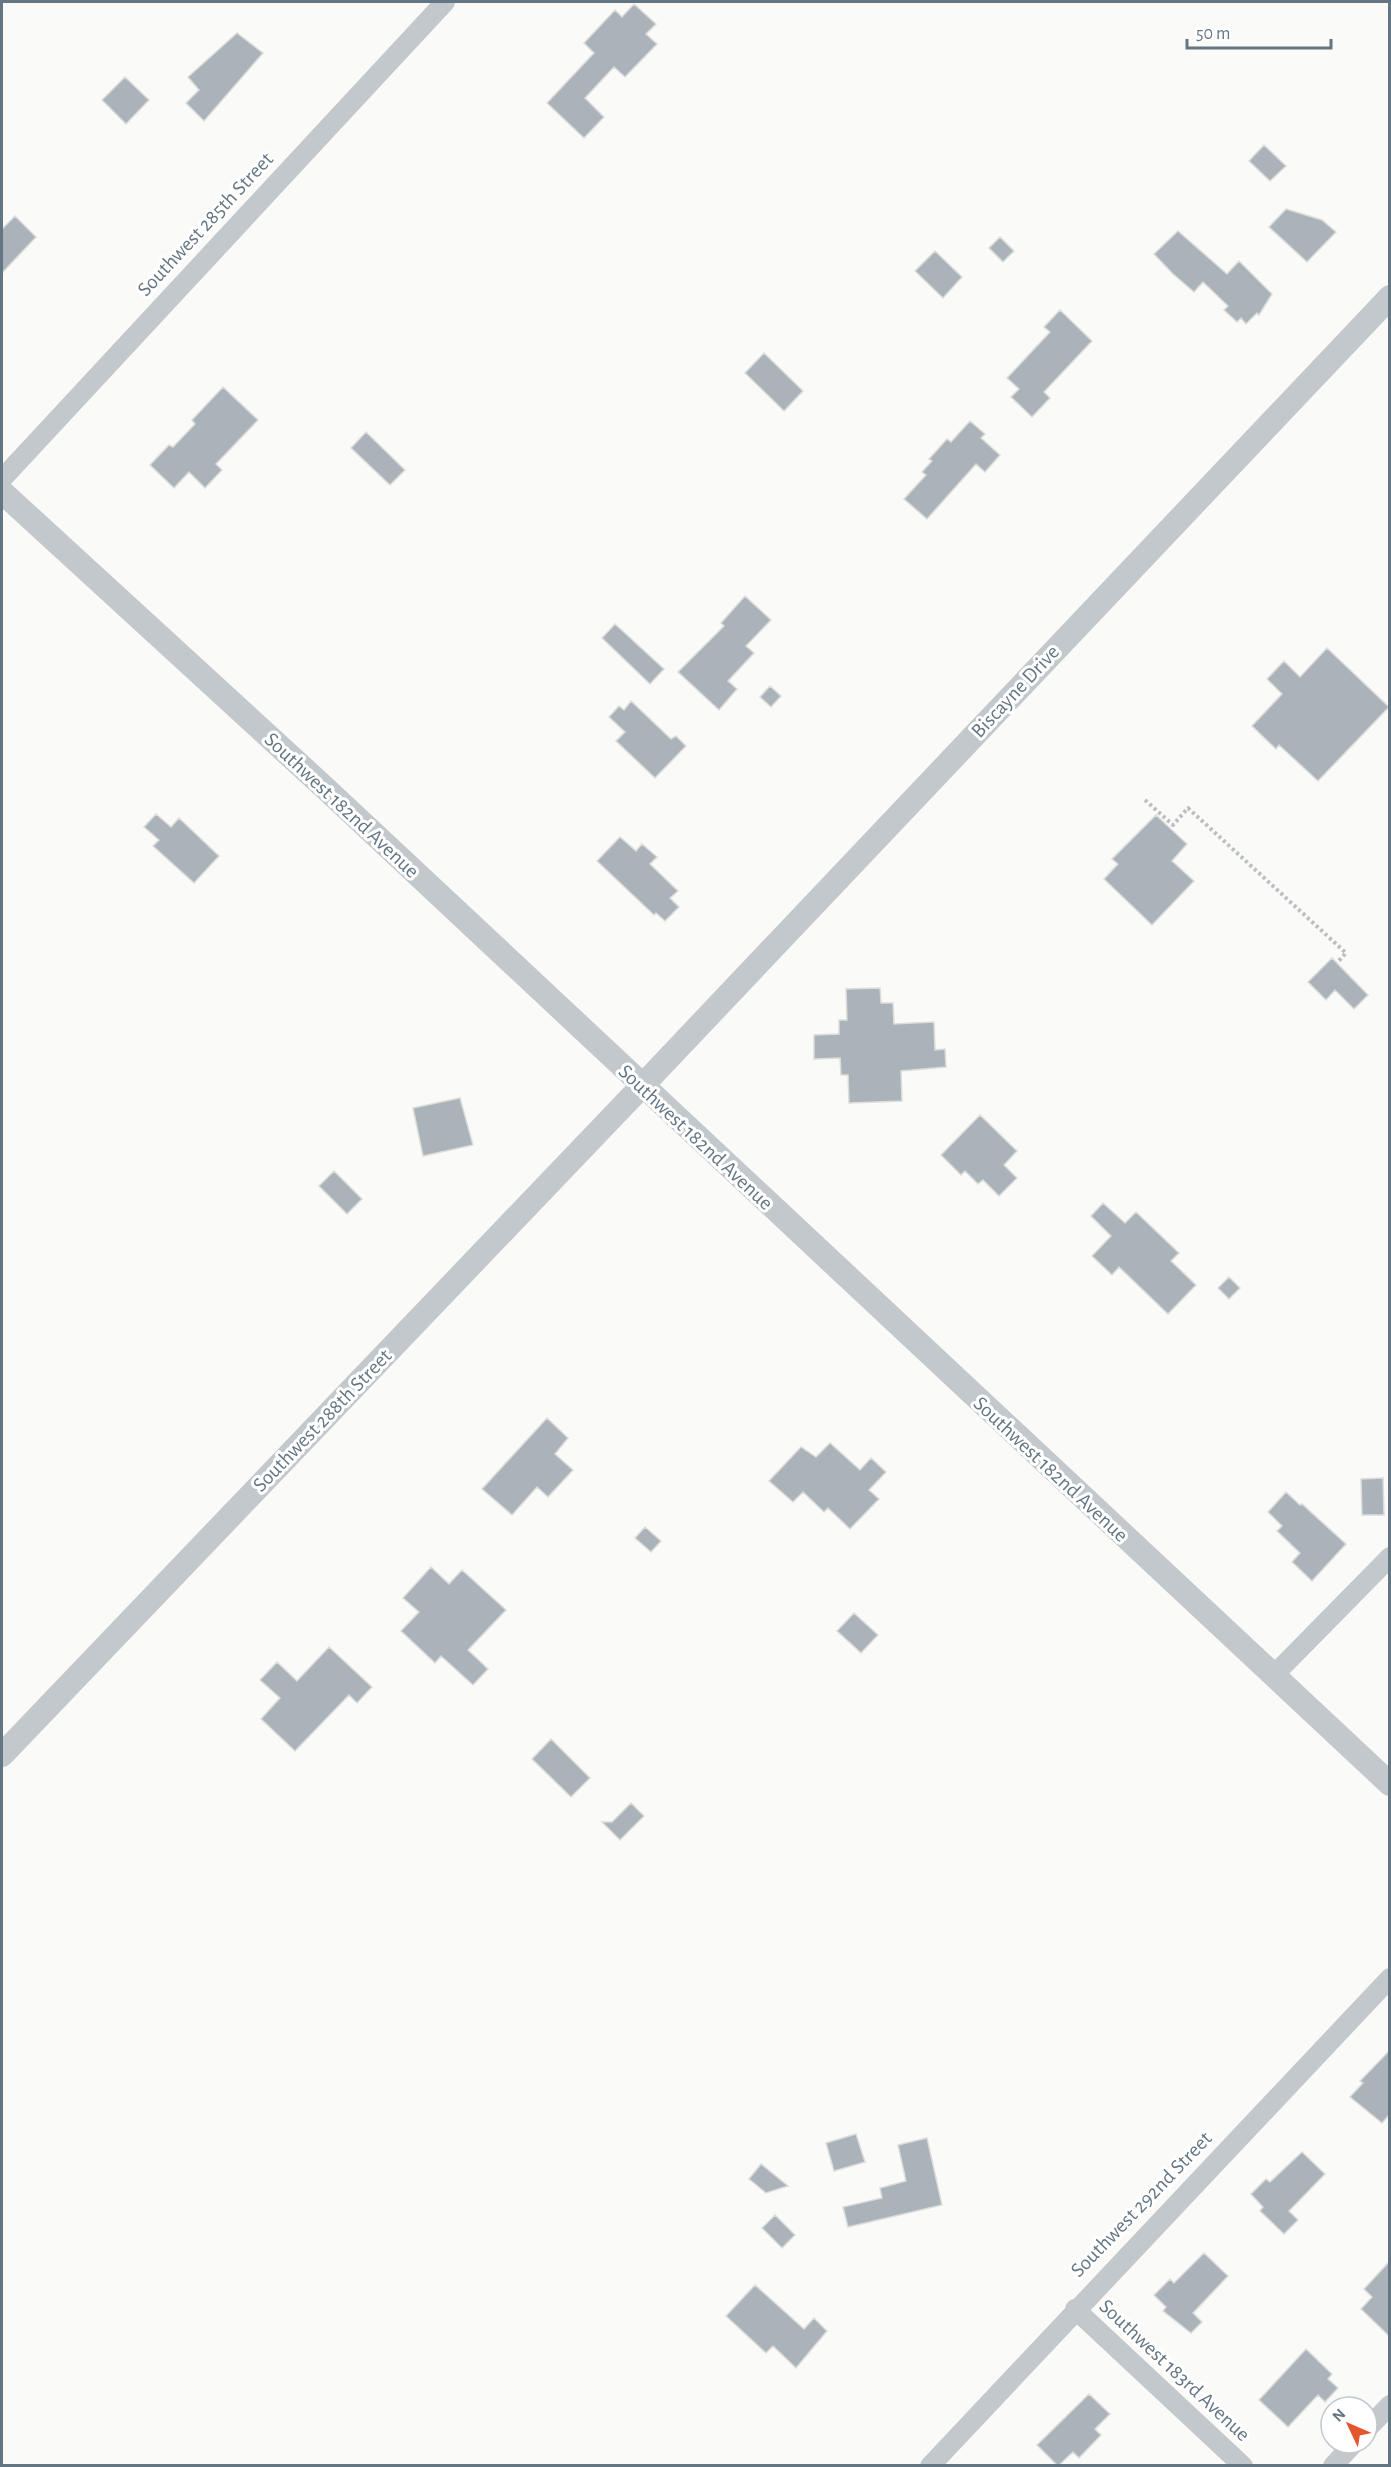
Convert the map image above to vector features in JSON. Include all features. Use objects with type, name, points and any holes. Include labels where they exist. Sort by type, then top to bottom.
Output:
[{"type":"street","name":"Southwest 285th Street","points":[[2,479],[445,2]]},
{"type":"street","name":"Biscayne Drive","points":[[642,1086],[1389,297]]},
{"type":"street","name":"Southwest 182nd Avenue","points":[[2,492],[325,788],[1389,1784]]},
{"type":"street","name":"Southwest 288th Street","points":[[2,1755],[642,1086]]},
{"type":"street","points":[[1274,1676],[1389,1557]]},
{"type":"street","name":"Southwest 292nd Street","points":[[930,2466],[1075,2309],[1389,1978]]},
{"type":"street","name":"Southwest 183rd Avenue","points":[[1075,2309],[1243,2466]]},
{"type":"path","points":[[1145,800],[1173,825],[1188,808],[1347,953],[1337,963]]},
{"type":"building","points":[[634,4],[656,24],[646,34],[657,44],[625,77],[614,67],[585,98],[604,117],[584,138],[547,103],[594,53],[584,43],[615,10],[622,17]]},
{"type":"building","points":[[237,33],[263,53],[204,121],[186,103],[199,90],[188,77]]},
{"type":"building","points":[[125,77],[149,100],[126,124],[102,100]]},
{"type":"building","points":[[1264,145],[1286,166],[1270,181],[1249,161]]},
{"type":"building","points":[[1286,209],[1322,220],[1336,232],[1307,262],[1269,227]]},
{"type":"building","points":[[15,216],[36,237],[2,273],[2,229]]},
{"type":"building","points":[[1178,231],[1227,274],[1239,261],[1272,294],[1259,315],[1257,313],[1246,324],[1241,318],[1237,322],[1224,310],[1228,306],[1203,282],[1194,292],[1173,274],[1154,254]]},
{"type":"building","points":[[1000,237],[1014,251],[1003,262],[989,248]]},
{"type":"building","points":[[935,251],[962,277],[943,298],[915,271]]},
{"type":"building","points":[[1060,310],[1092,341],[1044,392],[1050,398],[1032,417],[1011,397],[1019,389],[1007,378],[1050,332],[1044,327]]},
{"type":"building","points":[[764,353],[803,391],[784,411],[745,373]]},
{"type":"building","points":[[223,387],[258,420],[216,464],[222,470],[205,488],[189,472],[174,488],[150,465],[169,445],[173,447],[195,424],[192,420]]},
{"type":"building","points":[[970,421],[985,434],[981,438],[1000,455],[985,472],[976,464],[927,519],[904,499],[926,475],[922,472],[932,461],[929,459],[947,439],[951,442]]},
{"type":"building","points":[[366,432],[405,470],[390,485],[351,448]]},
{"type":"building","points":[[745,596],[771,620],[746,646],[754,653],[728,681],[737,689],[719,710],[678,672],[724,626],[721,623]]},
{"type":"building","points":[[615,624],[664,669],[650,684],[602,638]]},
{"type":"building","points":[[1327,648],[1389,707],[1318,781],[1279,745],[1276,749],[1252,726],[1282,694],[1267,679],[1284,661],[1300,677]]},
{"type":"building","points":[[770,686],[781,696],[771,707],[760,697]]},
{"type":"building","points":[[631,701],[671,739],[676,736],[686,746],[655,778],[616,741],[625,732],[609,717],[619,706],[624,710]]},
{"type":"building","points":[[156,814],[171,827],[179,818],[219,856],[194,883],[153,846],[159,840],[144,827]]},
{"type":"building","points":[[1156,815],[1187,844],[1172,861],[1194,881],[1152,925],[1104,879],[1118,864],[1112,859]]},
{"type":"building","points":[[620,837],[636,851],[642,844],[657,857],[650,864],[678,891],[670,898],[679,907],[665,921],[656,913],[654,915],[597,861]]},
{"type":"building","points":[[1332,958],[1368,995],[1354,1009],[1335,990],[1326,1000],[1308,982]]},
{"type":"building","points":[[880,988],[881,1003],[893,1003],[894,1024],[934,1022],[935,1050],[945,1049],[946,1067],[901,1071],[902,1101],[849,1103],[848,1075],[841,1075],[840,1058],[814,1059],[814,1035],[839,1034],[839,1020],[847,1020],[846,989]]},
{"type":"building","points":[[460,1098],[473,1145],[423,1156],[413,1108]]},
{"type":"building","points":[[980,1115],[1017,1151],[1004,1165],[1017,1178],[999,1196],[983,1180],[978,1184],[965,1171],[961,1175],[941,1155]]},
{"type":"building","points":[[334,1171],[362,1199],[347,1214],[319,1186]]},
{"type":"building","points":[[1103,1203],[1125,1223],[1136,1212],[1179,1253],[1171,1261],[1196,1285],[1168,1314],[1119,1267],[1112,1275],[1092,1256],[1111,1236],[1091,1216]]},
{"type":"building","points":[[1229,1277],[1240,1288],[1229,1299],[1218,1288]]},
{"type":"building","points":[[547,1418],[568,1438],[555,1454],[573,1470],[548,1497],[537,1487],[512,1515],[482,1489]]},
{"type":"building","points":[[830,1443],[860,1470],[871,1458],[886,1472],[869,1490],[879,1499],[850,1529],[828,1508],[824,1512],[803,1492],[793,1502],[769,1481],[801,1447],[816,1457]]},
{"type":"building","points":[[1383,1478],[1384,1515],[1362,1515],[1361,1479]]},
{"type":"building","points":[[1286,1492],[1346,1544],[1312,1581],[1292,1562],[1300,1553],[1277,1531],[1282,1526],[1268,1512]]},
{"type":"building","points":[[645,1527],[661,1541],[651,1552],[635,1538]]},
{"type":"building","points":[[431,1567],[449,1584],[462,1570],[506,1610],[468,1650],[488,1669],[473,1685],[441,1656],[435,1663],[401,1631],[419,1612],[403,1598]]},
{"type":"building","points":[[854,1613],[878,1635],[861,1653],[837,1631]]},
{"type":"building","points":[[329,1647],[372,1687],[357,1703],[349,1695],[295,1751],[261,1719],[280,1698],[260,1680],[277,1662],[297,1681]]},
{"type":"building","points":[[551,1739],[590,1778],[571,1797],[532,1759]]},
{"type":"building","points":[[631,1803],[644,1816],[620,1840],[602,1822],[612,1822]]},
{"type":"building","points":[[1389,2051],[1389,2115],[1382,2123],[1350,2097],[1363,2083],[1360,2081]]},
{"type":"building","points":[[856,2134],[865,2162],[834,2171],[826,2143]]},
{"type":"building","points":[[927,2138],[942,2205],[848,2227],[843,2207],[882,2198],[880,2188],[906,2181],[898,2145]]},
{"type":"building","points":[[1302,2152],[1325,2174],[1289,2211],[1298,2220],[1284,2234],[1260,2211],[1263,2207],[1251,2194],[1266,2179],[1270,2182]]},
{"type":"building","points":[[761,2164],[788,2186],[766,2193],[749,2179]]},
{"type":"building","points":[[775,2215],[795,2235],[782,2248],[762,2228]]},
{"type":"building","points":[[1204,2253],[1228,2276],[1193,2313],[1202,2322],[1191,2333],[1163,2311],[1166,2307],[1154,2295],[1170,2279],[1174,2283]]},
{"type":"building","points":[[1389,2262],[1389,2336],[1361,2309],[1372,2297],[1364,2289]]},
{"type":"building","points":[[755,2285],[804,2329],[814,2318],[827,2331],[796,2368],[773,2346],[766,2353],[726,2316]]},
{"type":"building","points":[[1306,2349],[1332,2374],[1328,2379],[1338,2388],[1332,2395],[1318,2395],[1288,2427],[1259,2400]]},
{"type":"building","points":[[1089,2394],[1110,2414],[1095,2429],[1101,2435],[1079,2458],[1073,2452],[1058,2466],[1037,2445]]}]
